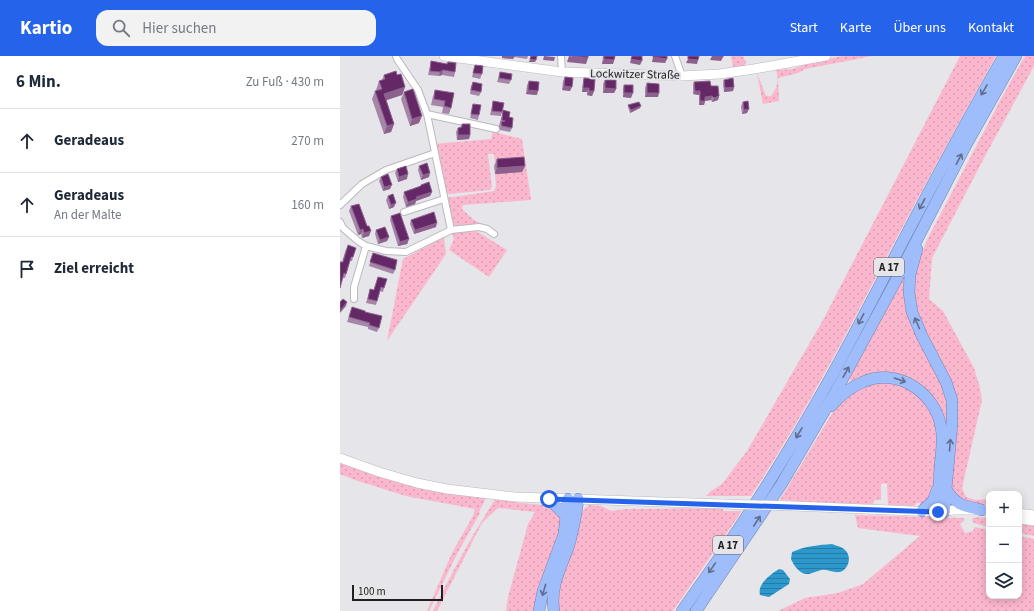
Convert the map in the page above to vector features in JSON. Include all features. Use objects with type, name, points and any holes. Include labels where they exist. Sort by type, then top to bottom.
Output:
[{"type":"highway","name":"A 17","points":[[682,611],[744,522],[806,421],[974,106],[1004,56]]},
{"type":"highway","name":"A 17","points":[[696,611],[772,498],[820,418],[882,306],[966,145],[1016,56]]},
{"type":"highway","points":[[921,231],[910,275],[909,292],[912,312],[922,336],[946,382],[952,400],[952,424],[943,486],[941,512]]},
{"type":"highway","points":[[820,418],[840,397],[863,381],[887,377],[903,381],[915,387],[925,394],[938,413],[940,420],[942,428],[943,486],[957,503],[986,512]]},
{"type":"highway","points":[[922,511],[933,500],[943,486]]},
{"type":"highway","points":[[549,499],[565,515],[566,520]]},
{"type":"highway","points":[[540,611],[543,591],[564,534],[566,520],[573,499]]},
{"type":"highway","points":[[554,611],[554,587],[572,532],[573,499]]},
{"type":"main road","name":"Lockwitzer Straße","points":[[444,56],[562,72],[682,76],[719,74],[826,56]]},
{"type":"main road","points":[[340,458],[379,472],[417,483],[447,489],[500,495],[549,499],[922,511],[941,512],[953,515],[986,512]]},
{"type":"main road","points":[[1022,513],[1034,515]]},
{"type":"main road","points":[[1022,519],[1034,521]]},
{"type":"street","points":[[396,56],[418,90],[427,114],[451,230]]},
{"type":"street","points":[[561,56],[562,72]]},
{"type":"street","points":[[676,56],[682,76]]},
{"type":"street","points":[[427,114],[496,129]]},
{"type":"street","points":[[340,205],[362,184],[386,170],[434,153]]},
{"type":"street","points":[[404,212],[444,199]]},
{"type":"street","points":[[340,222],[343,228],[358,241],[366,246],[386,251],[406,252],[451,230],[479,227],[494,234]]},
{"type":"street","points":[[354,299],[354,287],[366,246]]},
{"type":"shaded area","points":[[731,56],[743,56],[746,62],[745,66],[733,67]]},
{"type":"shaded area","points":[[842,56],[872,56],[805,69],[798,73],[778,78],[779,101],[763,104],[757,73],[766,96],[771,96],[777,83],[776,70],[792,69],[810,63]]},
{"type":"shaded area","points":[[960,56],[996,56],[805,409],[751,496],[706,496],[722,484],[747,451],[823,320]]},
{"type":"shaded area","points":[[1025,56],[1034,56],[1034,66],[932,258],[929,299],[943,311],[974,368],[979,384],[982,400],[962,488],[966,497],[976,500],[986,499],[986,506],[966,504],[950,489],[955,409],[921,329],[913,302],[916,266],[928,238]]},
{"type":"shaded area","points":[[493,132],[522,139],[531,200],[463,205],[462,209],[474,220],[482,224],[456,226],[451,222],[446,198],[494,191],[496,186],[495,174],[521,160],[495,162],[494,154],[488,154],[492,187],[490,190],[449,194],[445,191],[434,144],[491,139]]},
{"type":"shaded area","points":[[474,231],[507,250],[489,277],[449,250],[454,239],[452,234]]},
{"type":"shaded area","points":[[444,237],[446,254],[387,341],[403,259]]},
{"type":"shaded area","points":[[905,275],[906,283],[949,401],[946,443],[918,384],[853,382],[849,379]]},
{"type":"shaded area","points":[[872,383],[901,383],[930,406],[939,429],[936,480],[932,497],[921,506],[920,503],[916,503],[915,506],[888,505],[887,483],[881,484],[881,500],[874,500],[873,504],[795,503],[795,501],[780,500],[834,410],[850,393]]},
{"type":"shaded area","points":[[340,461],[485,498],[479,512],[480,513],[457,554],[429,611],[427,611],[452,553],[473,516],[475,509],[406,496],[355,480],[340,474]]},
{"type":"shaded area","points":[[496,498],[520,503],[543,505],[543,507],[546,508],[547,505],[558,512],[563,525],[537,611],[506,611],[508,597],[528,524],[535,512],[498,508],[482,523],[437,611],[433,611],[447,582]]},
{"type":"shaded area","points":[[589,505],[601,506],[611,511],[627,509],[723,508],[723,511],[742,511],[673,611],[558,611],[557,595],[581,513]]},
{"type":"shaded area","points":[[855,515],[964,518],[965,520],[960,524],[965,533],[973,531],[975,527],[986,529],[986,599],[1022,599],[1022,537],[1034,539],[1034,611],[778,611],[805,598],[838,593],[863,584],[920,536],[858,528]]},
{"type":"shaded area","points":[[974,517],[986,518],[986,526],[974,523],[972,520]]},
{"type":"shaded area","points":[[1022,520],[1034,522],[1034,536],[1022,534]]},
{"type":"water","points":[[832,544],[842,548],[848,554],[849,560],[843,571],[835,572],[820,570],[806,574],[798,570],[791,559],[792,552],[802,548]]},
{"type":"water","points":[[779,569],[783,570],[790,579],[789,584],[769,597],[760,595],[760,587],[762,584],[768,577]]},
{"type":"building","points":[[531,56],[537,56],[536,60],[530,59]]},
{"type":"building","points":[[572,56],[588,56],[588,58]]},
{"type":"building","points":[[604,56],[615,56],[614,60],[604,59]]},
{"type":"building","points":[[632,56],[642,56],[642,61],[631,59]]},
{"type":"building","points":[[667,56],[667,59],[653,57]]},
{"type":"building","points":[[688,56],[699,56],[698,60],[688,59]]},
{"type":"building","points":[[431,61],[447,64],[448,62],[456,63],[455,72],[443,70],[440,72],[430,71]]},
{"type":"building","points":[[475,65],[483,66],[482,74],[473,73]]},
{"type":"building","points":[[396,71],[397,75],[401,74],[405,87],[384,94],[394,124],[387,126],[375,91],[382,89],[379,81],[385,79],[384,75]]},
{"type":"building","points":[[500,72],[512,74],[511,80],[499,78]]},
{"type":"building","points":[[565,77],[573,78],[572,87],[564,86]]},
{"type":"building","points":[[584,78],[595,79],[594,91],[589,91],[589,88],[583,88]]},
{"type":"building","points":[[733,78],[734,87],[725,88],[724,80]]},
{"type":"building","points":[[605,80],[616,80],[616,89],[605,88]]},
{"type":"building","points":[[529,81],[539,82],[538,91],[528,90]]},
{"type":"building","points":[[710,81],[711,86],[718,86],[719,96],[714,98],[712,96],[705,97],[705,101],[700,101],[700,91],[695,91],[694,82]]},
{"type":"building","points":[[473,82],[482,84],[481,92],[471,90]]},
{"type":"building","points":[[647,83],[659,84],[659,93],[647,93]]},
{"type":"building","points":[[624,85],[633,85],[633,93],[624,93]]},
{"type":"building","points":[[413,89],[422,116],[412,119],[404,92]]},
{"type":"building","points":[[435,90],[454,93],[451,108],[444,106],[445,101],[434,99]]},
{"type":"building","points":[[493,101],[504,103],[502,112],[492,111]]},
{"type":"building","points":[[748,101],[749,109],[744,110],[743,102]]},
{"type":"building","points":[[639,102],[641,106],[631,110],[628,105]]},
{"type":"building","points":[[473,104],[481,105],[479,115],[471,114]]},
{"type":"building","points":[[503,110],[510,112],[509,117],[513,118],[512,128],[502,126],[501,122],[505,121],[502,120]]},
{"type":"building","points":[[462,124],[470,124],[470,135],[458,135],[458,128],[462,127]]},
{"type":"building","points":[[524,157],[525,166],[497,168],[497,159]]},
{"type":"building","points":[[427,163],[430,173],[423,175],[419,166]]},
{"type":"building","points":[[406,166],[408,174],[399,177],[397,169]]},
{"type":"building","points":[[388,174],[392,185],[384,187],[381,177]]},
{"type":"building","points":[[429,182],[432,192],[416,197],[417,199],[408,202],[404,192]]},
{"type":"building","points":[[393,194],[396,203],[391,205],[388,196]]},
{"type":"building","points":[[359,204],[367,226],[369,226],[371,231],[364,233],[363,229],[360,230],[351,206]]},
{"type":"building","points":[[434,212],[437,223],[415,230],[411,220]]},
{"type":"building","points":[[400,213],[409,239],[400,242],[391,216]]},
{"type":"building","points":[[385,227],[389,237],[380,240],[376,230]]},
{"type":"building","points":[[348,245],[356,248],[353,257],[351,257],[346,274],[344,273],[340,288],[340,262],[343,262]]},
{"type":"building","points":[[373,253],[397,260],[395,270],[370,262]]},
{"type":"building","points":[[378,277],[387,279],[384,288],[381,287],[377,301],[368,299],[370,289],[374,290]]},
{"type":"building","points":[[343,299],[347,302],[340,311],[340,302]]},
{"type":"building","points":[[352,307],[382,316],[379,328],[369,325],[370,323],[349,317]]},
{"type":"route","points":[[549,499],[938,512]]}]
